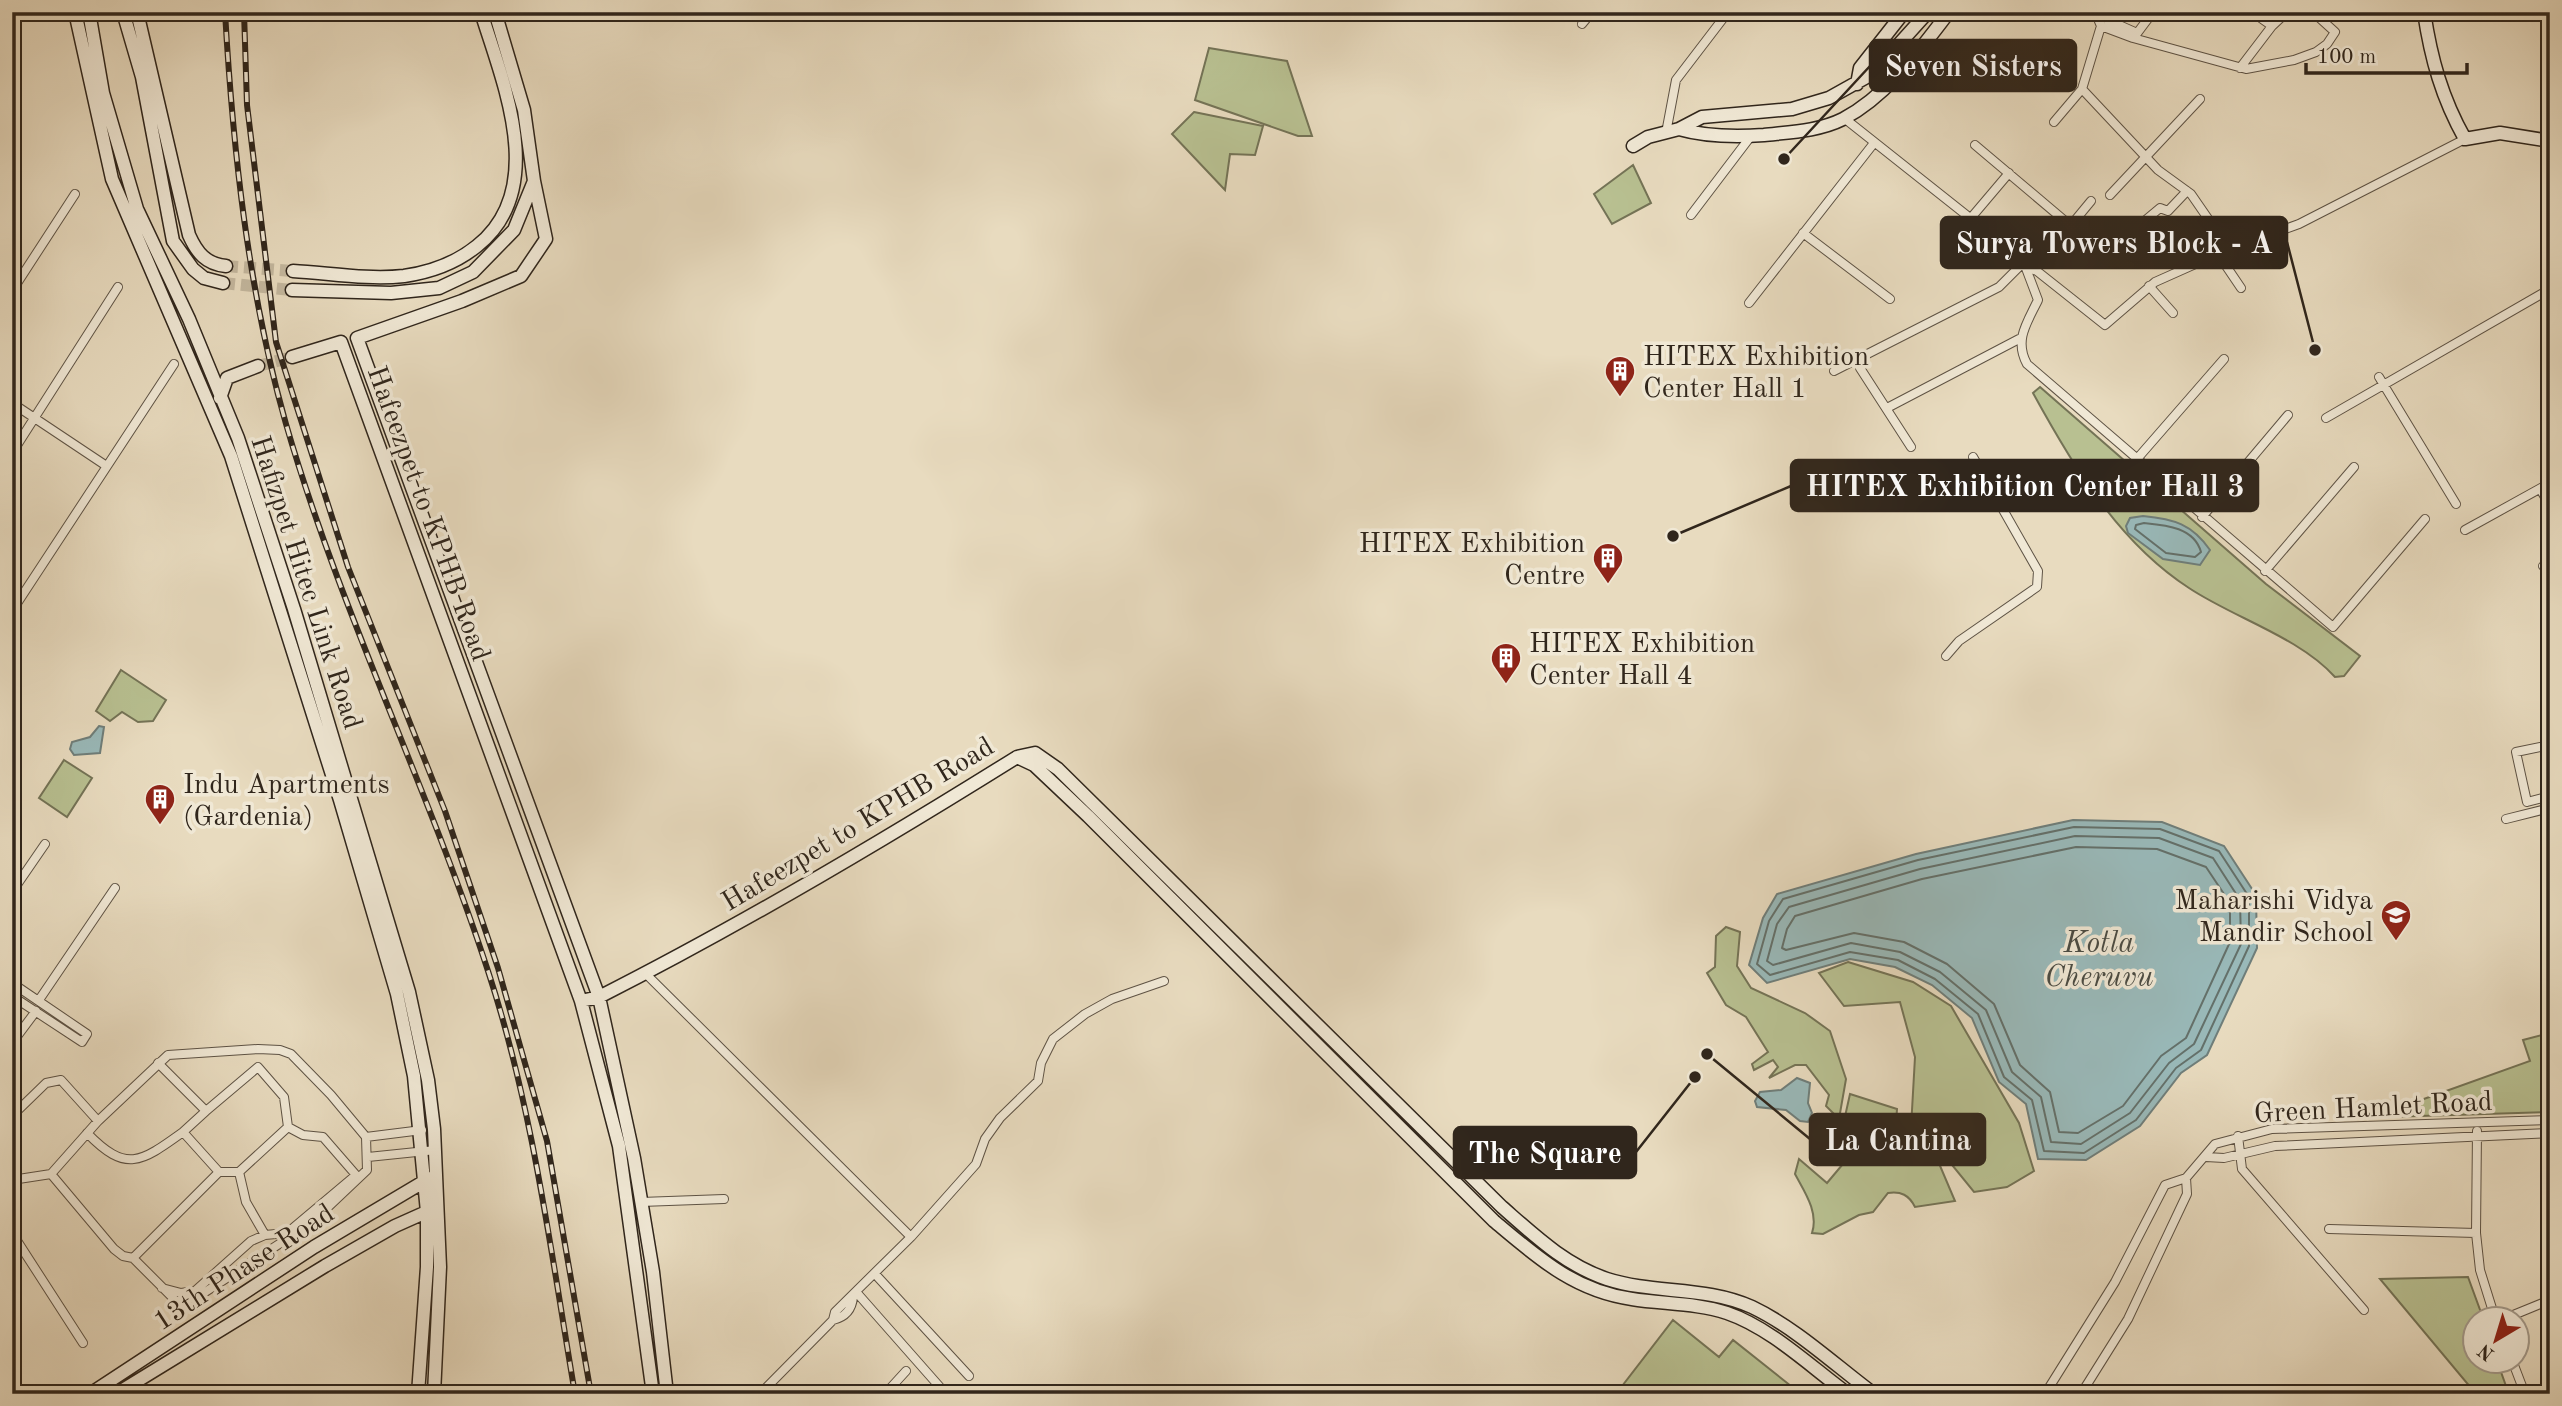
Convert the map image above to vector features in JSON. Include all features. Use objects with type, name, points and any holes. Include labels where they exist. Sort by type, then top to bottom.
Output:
[{"type":"main road","points":[[75,12],[111,179],[231,456],[340,800],[397,993],[414,1076],[424,1181],[433,1210],[435,1394]]},
{"type":"main road","name":"Hafizpet Hitec Link Road","points":[[89,12],[103,93],[137,209],[189,319],[238,438],[295,609],[409,992],[428,1080],[434,1129],[437,1174],[433,1210]]},
{"type":"main road","points":[[123,12],[142,77],[173,241],[193,269],[204,278],[223,283]]},
{"type":"main road","points":[[138,12],[189,235],[204,258],[214,265],[226,266]]},
{"type":"main road","points":[[293,271],[403,276],[428,271],[467,254],[498,225],[510,204],[517,177],[510,113],[481,12]]},
{"type":"main road","points":[[495,12],[524,110],[546,239],[521,276],[462,301],[357,338],[600,997],[641,1202],[667,1394]]},
{"type":"main road","points":[[1857,84],[1860,68],[1904,12]]},
{"type":"main road","points":[[1633,146],[1702,117],[1793,109],[1829,98],[1872,75],[1928,12]]},
{"type":"main road","points":[[1672,131],[1705,136],[1751,136],[1800,131],[1844,118],[1896,77],[1949,12]]},
{"type":"main road","points":[[2424,12],[2431,58],[2445,103],[2465,139],[2500,133],[2550,141]]},
{"type":"main road","points":[[292,290],[391,293],[421,291],[455,282],[474,272],[501,247],[523,212],[534,181]]},
{"type":"main road","name":"Hafeezpet to KPHB Road","points":[[292,357],[341,342],[581,1002],[600,997],[646,974],[894,834],[1017,757],[1034,765],[1088,816],[1494,1221],[1544,1263],[1584,1287],[1607,1294],[1729,1314],[1763,1332],[1848,1394]]},
{"type":"main road","points":[[220,398],[227,378],[258,366]]},
{"type":"main road","points":[[1017,757],[1035,752],[1058,769],[1482,1187],[1554,1252],[1571,1263],[1608,1279],[1716,1295],[1753,1308],[1794,1334],[1874,1394]]},
{"type":"main road","points":[[581,1002],[619,1146],[653,1394]]},
{"type":"main road","name":"13th Phase Road","points":[[90,1394],[314,1247],[437,1174]]},
{"type":"main road","name":"13th Phase Road","points":[[116,1394],[325,1266],[394,1226],[433,1210]]},
{"type":"main road","points":[[314,1247],[325,1266]]},
{"type":"main road","points":[[418,1394],[434,1267]]},
{"type":"street","points":[[1583,24],[1592,12]]},
{"type":"street","points":[[1672,131],[1670,101],[1676,80],[1728,12]]},
{"type":"street","points":[[2135,36],[2152,12]]},
{"type":"street","points":[[2252,12],[2272,26]]},
{"type":"street","points":[[2240,68],[2272,26],[2287,12]]},
{"type":"street","points":[[2054,122],[2082,89],[2098,18],[2135,36],[2240,68],[2294,60],[2327,44],[2335,32],[2313,12]]},
{"type":"street","points":[[2082,89],[2144,156],[2187,191],[2229,249]]},
{"type":"street","points":[[2110,195],[2200,99]]},
{"type":"street","points":[[1844,118],[2105,325],[2149,286],[2229,249],[2300,224],[2465,139]]},
{"type":"street","points":[[1691,215],[1751,136]]},
{"type":"street","points":[[1749,303],[1874,143]]},
{"type":"street","points":[[1975,145],[2071,226]]},
{"type":"street","points":[[1970,219],[2009,173]]},
{"type":"street","points":[[2142,223],[2160,208],[2168,211],[2187,191]]},
{"type":"street","points":[[13,287],[75,194]]},
{"type":"street","points":[[2034,270],[2091,201]]},
{"type":"street","points":[[2152,254],[2208,220]]},
{"type":"street","points":[[1803,233],[1890,299]]},
{"type":"street","points":[[2218,254],[2241,288]]},
{"type":"street","points":[[2024,262],[2038,300],[2019,339],[2026,364],[2333,627],[2425,519]]},
{"type":"street","points":[[1834,371],[1999,287],[2024,262]]},
{"type":"street","points":[[2149,286],[2173,313]]},
{"type":"street","points":[[12,453],[118,287]]},
{"type":"street","points":[[2326,418],[2382,381],[2550,289]]},
{"type":"street","points":[[1887,408],[2019,339]]},
{"type":"street","points":[[2136,460],[2224,359]]},
{"type":"street","points":[[12,611],[105,465],[174,364]]},
{"type":"street","points":[[1860,368],[1911,447]]},
{"type":"street","points":[[2382,381],[2456,504]]},
{"type":"street","points":[[12,403],[105,465]]},
{"type":"street","points":[[2202,517],[2288,415]]},
{"type":"street","points":[[1946,656],[1959,641],[2037,587],[2039,579],[2038,570],[1973,457]]},
{"type":"street","points":[[2265,571],[2354,467]]},
{"type":"street","points":[[2465,530],[2550,483]]},
{"type":"street","points":[[2540,489],[2550,505]]},
{"type":"street","points":[[2550,745],[2516,752],[2526,802],[2550,796]]},
{"type":"street","points":[[2510,818],[2550,808]]},
{"type":"street","points":[[12,892],[45,844]]},
{"type":"street","points":[[38,1000],[115,888]]},
{"type":"street","points":[[646,974],[911,1237]]},
{"type":"street","points":[[760,1394],[833,1320],[842,1318],[852,1306],[855,1295],[976,1164],[985,1139],[1000,1118],[1038,1082],[1041,1063],[1053,1039],[1086,1014],[1112,999],[1164,981]]},
{"type":"street","points":[[12,983],[87,1034],[82,1042],[12,996]]},
{"type":"street","points":[[12,1043],[36,1011]]},
{"type":"street","points":[[12,1180],[51,1174],[87,1132],[169,1055],[280,1050],[291,1054],[331,1095],[366,1137],[368,1157],[367,1170],[310,1224],[197,1298],[176,1301],[134,1258],[122,1256],[114,1249],[51,1174]]},
{"type":"street","points":[[158,1063],[206,1111]]},
{"type":"street","points":[[87,1132],[109,1154],[127,1160],[162,1147],[258,1067],[284,1097],[288,1127]]},
{"type":"street","points":[[12,1116],[46,1083],[61,1080],[98,1121]]},
{"type":"street","name":"Green Hamlet Road","points":[[2045,1394],[2115,1282],[2165,1185],[2186,1178],[2215,1144],[2272,1129],[2550,1120]]},
{"type":"street","points":[[2477,1123],[2476,1233],[2480,1270],[2491,1304]]},
{"type":"street","points":[[134,1258],[219,1172],[239,1172],[288,1127]]},
{"type":"street","points":[[161,1288],[181,1293],[195,1290],[251,1241],[265,1235],[287,1233],[356,1175],[323,1137],[303,1135],[288,1127]]},
{"type":"street","points":[[366,1137],[434,1129]]},
{"type":"street","points":[[183,1132],[219,1172]]},
{"type":"street","name":"Green Hamlet Road","points":[[2206,1157],[2224,1158],[2275,1146],[2550,1133]]},
{"type":"street","points":[[2238,1136],[2242,1169],[2364,1310]]},
{"type":"street","points":[[368,1157],[436,1150]]},
{"type":"street","points":[[239,1172],[246,1202],[265,1235]]},
{"type":"street","points":[[2081,1394],[2128,1319],[2187,1194],[2186,1178]]},
{"type":"street","points":[[641,1202],[724,1199]]},
{"type":"street","points":[[2329,1229],[2476,1233]]},
{"type":"street","points":[[12,1233],[83,1343]]},
{"type":"street","points":[[875,1274],[969,1376]]},
{"type":"street","points":[[855,1295],[946,1394]]},
{"type":"street","points":[[2530,1308],[2550,1300]]},
{"type":"street","points":[[885,1394],[906,1371]]},
{"type":"street","points":[[2517,1374],[2525,1394]]},
{"type":"green space","points":[[1209,48],[1287,61],[1312,136],[1298,136],[1195,100]]},
{"type":"green space","points":[[1194,112],[1263,126],[1255,155],[1230,154],[1225,190],[1172,134]]},
{"type":"green space","points":[[1633,165],[1651,203],[1612,224],[1594,194]]},
{"type":"green space","points":[[2040,387],[2266,584],[2360,656],[2344,676],[2335,677],[2303,650],[2285,639],[2189,588],[2140,548],[2099,501],[2064,448],[2033,393]]},
{"type":"green space","points":[[121,670],[166,700],[153,721],[138,722],[122,712],[110,721],[96,711]]},
{"type":"green space","points":[[64,760],[92,778],[67,817],[39,798]]},
{"type":"green space","points":[[1726,927],[1740,932],[1737,966],[1751,988],[1805,1013],[1830,1031],[1846,1079],[1839,1119],[1826,1106],[1829,1095],[1806,1065],[1795,1065],[1769,1078],[1778,1067],[1773,1060],[1754,1070],[1752,1064],[1768,1052],[1746,1017],[1726,1005],[1707,973],[1715,967],[1716,936]]},
{"type":"green space","points":[[1848,962],[1913,982],[1951,1006],[2019,1123],[2034,1171],[2007,1187],[1974,1192],[1944,1155],[1911,1128],[1915,1057],[1900,1002],[1844,1006],[1819,973]]},
{"type":"green space","points":[[2550,1033],[2550,1112],[2388,1117],[2382,1114],[2530,1061],[2523,1040]]},
{"type":"green space","points":[[1850,1094],[1897,1109],[1895,1139],[1938,1161],[1955,1201],[1915,1207],[1904,1195],[1888,1193],[1873,1212],[1859,1215],[1823,1234],[1812,1233],[1812,1210],[1795,1174],[1799,1159],[1827,1183],[1848,1158],[1838,1148]]},
{"type":"green space","points":[[2468,1277],[2478,1304],[2460,1304],[2460,1374],[2502,1374],[2506,1386],[2488,1394],[2476,1394],[2380,1279]]},
{"type":"green space","points":[[1673,1320],[1719,1357],[1733,1340],[1801,1394],[1616,1394]]},
{"type":"water","points":[[2143,516],[2173,521],[2196,534],[2210,550],[2200,565],[2163,559],[2128,533],[2126,526],[2130,518]]},
{"type":"water","points":[[99,726],[104,727],[100,753],[74,755],[70,749],[72,742],[90,737]]},
{"type":"water","name":"Kotla Cheruvu","points":[[2073,820],[2162,822],[2224,846],[2256,895],[2257,948],[2207,1055],[2181,1073],[2140,1126],[2086,1160],[2038,1159],[2026,1104],[1999,1082],[1972,1018],[1932,985],[1895,967],[1850,959],[1767,983],[1749,965],[1763,918],[1777,894],[1916,854]]},
{"type":"water","points":[[1797,1078],[1810,1083],[1808,1103],[1812,1113],[1808,1122],[1800,1121],[1786,1110],[1757,1107],[1755,1101],[1760,1092],[1781,1090]]},
{"type":"tunnel","points":[[226,266],[293,271]]},
{"type":"tunnel","points":[[223,283],[292,290]]},
{"type":"tunnel","points":[[258,366],[292,357]]},
{"type":"railway","points":[[225,12],[244,220],[273,374],[286,424],[332,562],[439,834],[504,1023],[529,1128],[575,1394]]},
{"type":"railway","points":[[244,12],[247,105],[276,342],[348,567],[445,811],[498,968],[547,1141],[591,1394]]},
{"type":"place","name":"Seven Sisters","points":[[1784,159]]},
{"type":"place","name":"Surya Towers Block - A","points":[[2315,350]]},
{"type":"place","name":"HITEX Exhibition Center Hall 1","points":[[1620,398]]},
{"type":"place","name":"HITEX Exhibition Center Hall 3","points":[[1673,536]]},
{"type":"place","name":"HITEX Exhibition Centre","points":[[1608,585]]},
{"type":"place","name":"HITEX Exhibition Center Hall 4","points":[[1506,685]]},
{"type":"place","name":"Indu Apartments (Gardenia)","points":[[160,826]]},
{"type":"place","name":"Maharishi Vidya Mandir School","points":[[2396,942]]},
{"type":"place","name":"La Cantina","points":[[1707,1054]]},
{"type":"place","name":"The Square","points":[[1695,1077]]}]
